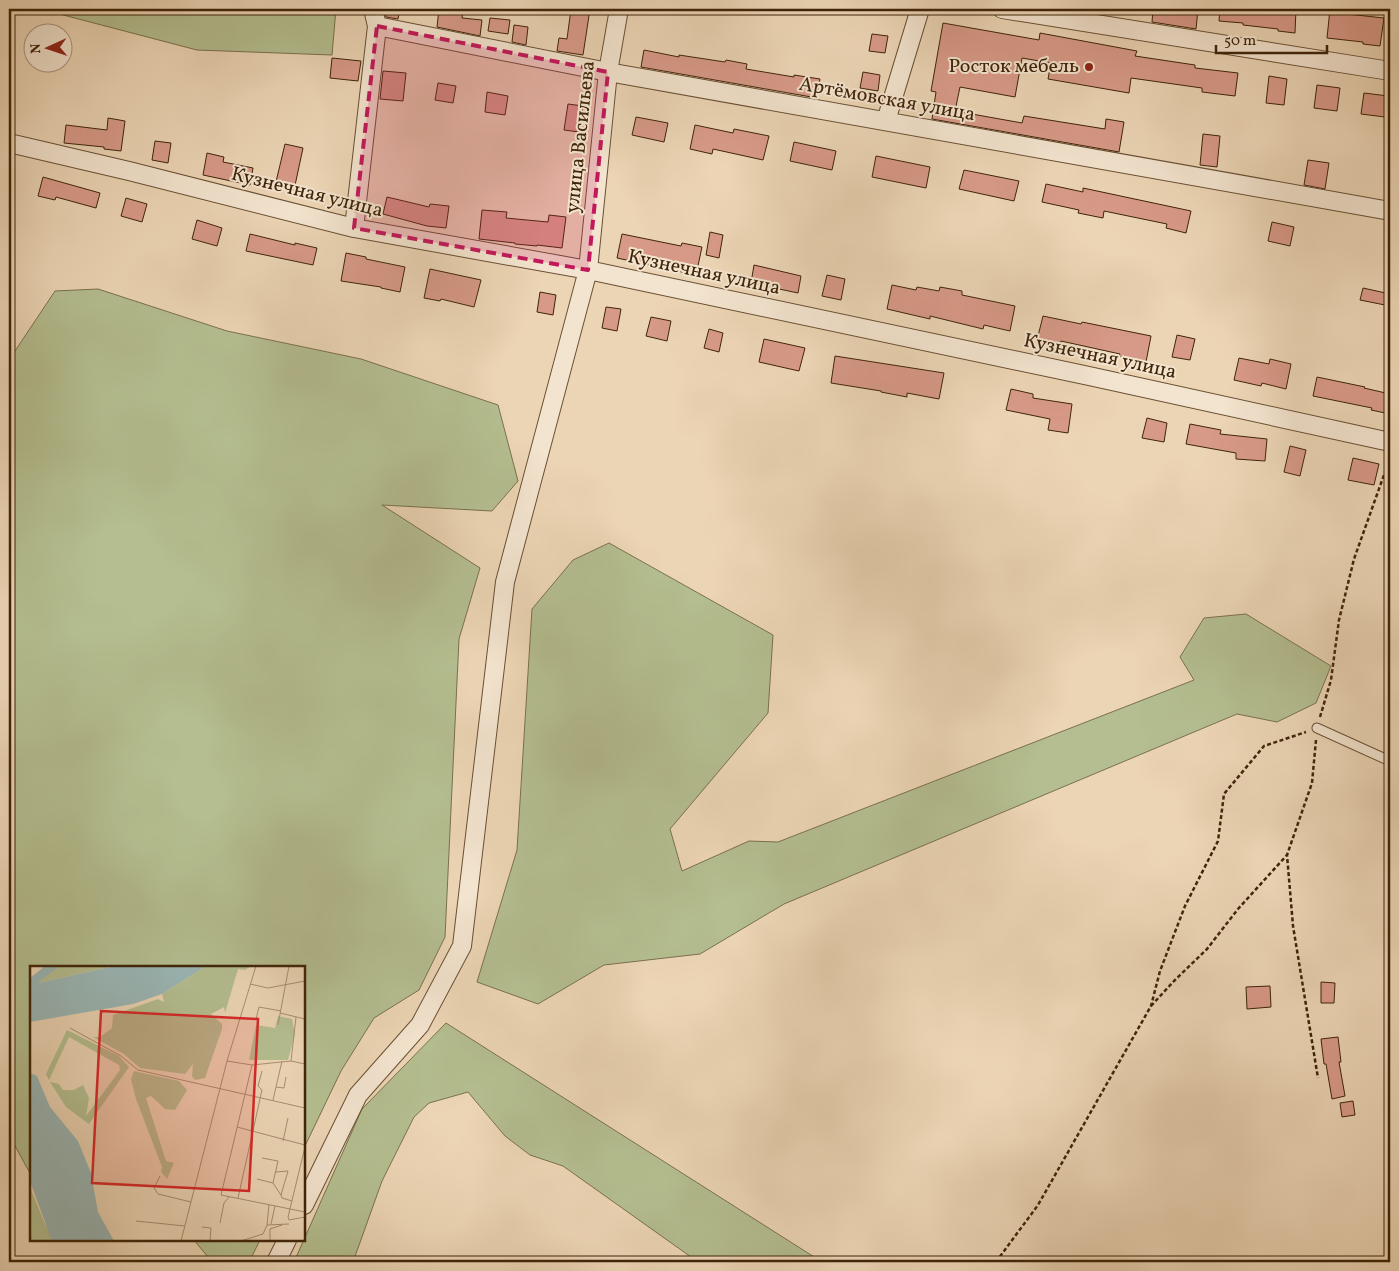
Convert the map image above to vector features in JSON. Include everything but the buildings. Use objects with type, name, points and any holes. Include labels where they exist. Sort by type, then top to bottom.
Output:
[{"type":"street","points":[[354,228],[377,26],[373,9]]},
{"type":"street","name":"улица Васильева","points":[[305,1203],[358,1095],[420,1025],[462,946],[505,582],[588,270],[608,72],[619,9]]},
{"type":"street","points":[[886,121],[920,9]]},
{"type":"street","points":[[1002,9],[1390,71]]},
{"type":"street","name":"Артёмовская улица","points":[[377,26],[608,72],[1390,211]]},
{"type":"street","name":"Кузнечная улица","points":[[9,143],[129,171],[354,228],[588,270],[1390,442]]},
{"type":"street","points":[[276,1262],[286,1241]]},
{"type":"lane","points":[[1317,728],[1390,761]]},
{"type":"path","points":[[996,1262],[1038,1205],[1151,1006],[1207,948],[1238,909],[1287,854],[1312,783],[1317,728],[1331,680],[1339,620],[1354,559],[1390,458]]},
{"type":"path","points":[[1151,1006],[1160,971],[1185,906],[1218,842],[1224,794],[1264,746],[1317,728]]},
{"type":"path","points":[[1287,854],[1293,926],[1318,1078]]},
{"type":"highlighted area","points":[[377,26],[608,72],[588,270],[354,228]]},
{"type":"green space","points":[[48,9],[336,9],[332,55],[197,50],[48,11]]},
{"type":"green space","points":[[98,289],[227,331],[361,359],[498,405],[518,481],[492,511],[382,505],[480,568],[459,639],[445,937],[419,990],[374,1018],[341,1071],[305,1146],[305,966],[30,966],[30,1173],[9,1135],[9,360],[55,291]]},
{"type":"green space","points":[[609,543],[773,635],[768,713],[670,829],[682,871],[749,841],[778,842],[1194,680],[1180,657],[1204,618],[1246,614],[1331,666],[1316,703],[1277,722],[1237,714],[784,904],[700,954],[604,965],[538,1004],[477,982],[517,850],[532,609],[573,560]]},
{"type":"green space","points":[[446,1023],[822,1262],[698,1262],[563,1166],[530,1155],[505,1136],[468,1092],[429,1103],[414,1117],[382,1181],[353,1262],[294,1262],[305,1241],[362,1109]]},
{"type":"green space","points":[[195,1241],[260,1241],[249,1262],[212,1262]]},
{"type":"place","name":"Росток мебель","points":[[1089,67]]}]
